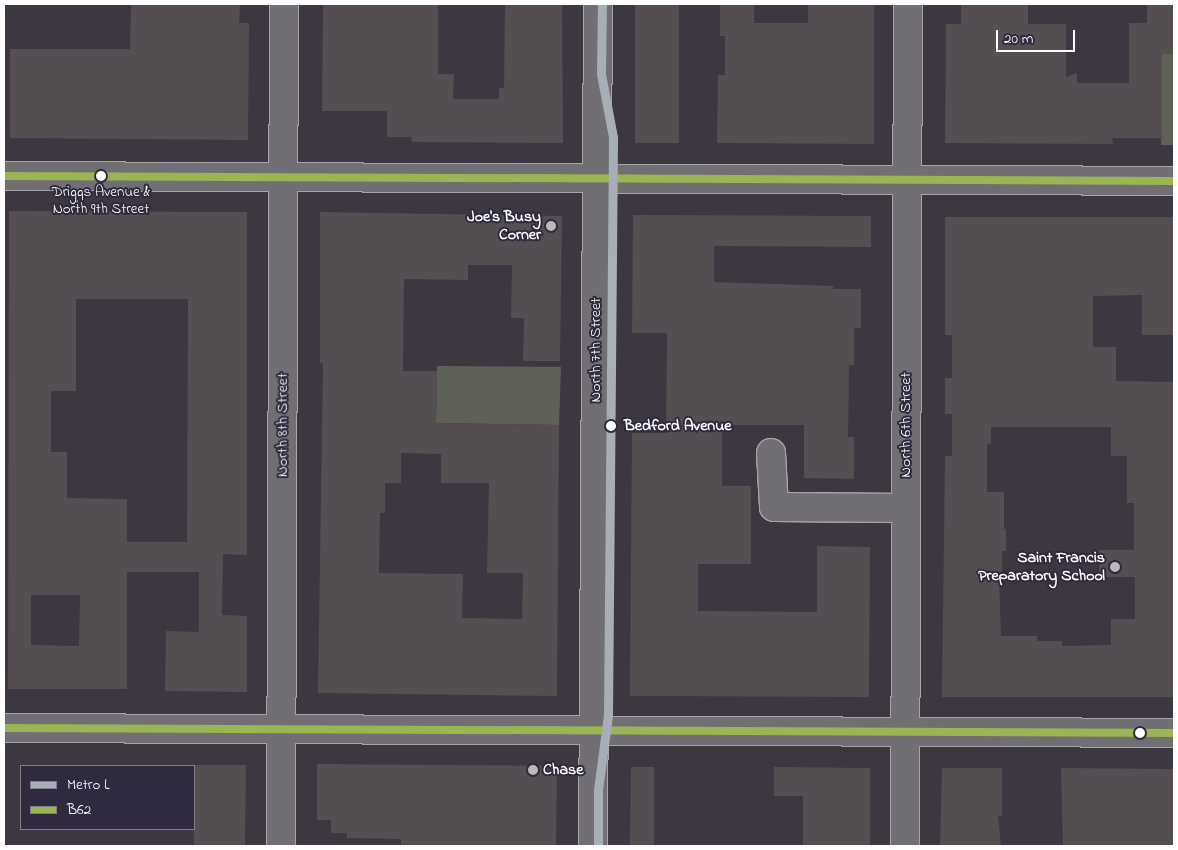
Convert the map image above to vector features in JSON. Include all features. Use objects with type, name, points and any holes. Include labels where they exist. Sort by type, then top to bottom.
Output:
[{"type":"street","name":"North 8th Street","points":[[281,846],[284,4]]},
{"type":"street","name":"North 7th Street","points":[[593,846],[598,4]]},
{"type":"street","name":"North 6th Street","points":[[905,846],[908,4]]},
{"type":"street","points":[[4,176],[1174,181]]},
{"type":"street","points":[[771,453],[774,507],[906,508]]},
{"type":"street","points":[[4,728],[1174,733]]},
{"type":"shaded area","points":[[1162,54],[1174,54],[1174,145],[1161,145]]},
{"type":"shaded area","points":[[437,366],[561,367],[559,425],[436,423]]},
{"type":"building","points":[[131,4],[240,4],[239,23],[249,23],[248,140],[10,138],[10,49],[130,49]]},
{"type":"building","points":[[323,4],[438,4],[438,74],[454,74],[453,99],[499,99],[499,88],[504,88],[505,4],[562,4],[563,143],[412,142],[411,137],[387,137],[387,111],[322,111]]},
{"type":"building","points":[[635,4],[679,4],[679,143],[635,143]]},
{"type":"building","points":[[720,4],[754,4],[754,23],[808,23],[808,4],[874,4],[874,144],[717,143],[718,75],[725,75],[725,36],[720,36]]},
{"type":"building","points":[[961,4],[1028,4],[1028,24],[1066,24],[1066,77],[1077,73],[1077,83],[1129,83],[1129,23],[1147,23],[1147,4],[1174,4],[1174,54],[1162,54],[1162,138],[1112,138],[1113,144],[945,143],[946,24],[961,24]]},
{"type":"building","points":[[9,211],[247,212],[247,555],[223,554],[222,615],[247,616],[247,692],[165,691],[166,631],[199,632],[199,572],[127,572],[127,689],[8,689]],"holes":[[[76,299],[188,299],[187,542],[127,542],[127,499],[67,498],[67,452],[51,452],[51,391],[76,391]],[[31,595],[80,595],[79,646],[31,645]]]},
{"type":"building","points":[[320,212],[562,216],[560,361],[523,361],[524,318],[511,318],[512,265],[468,265],[468,280],[404,279],[403,371],[437,371],[436,423],[559,425],[557,696],[318,693],[323,363],[320,363]],"holes":[[[401,453],[441,454],[441,483],[489,483],[487,573],[523,573],[522,619],[462,618],[463,574],[379,573],[380,513],[385,513],[385,483],[401,483]]]},
{"type":"building","points":[[633,215],[871,216],[871,247],[714,246],[714,282],[833,286],[833,289],[861,289],[861,328],[854,328],[854,365],[849,365],[848,437],[854,437],[854,479],[804,478],[804,425],[722,425],[722,486],[751,486],[751,564],[698,564],[698,611],[817,612],[817,546],[870,547],[869,697],[630,696],[632,433],[666,433],[667,333],[632,333]]},
{"type":"building","points":[[945,217],[1174,217],[1174,335],[1142,335],[1142,295],[1093,296],[1093,347],[1116,347],[1116,381],[1174,382],[1174,697],[942,697],[945,456],[952,456],[952,414],[945,414],[945,378],[952,378],[952,335],[945,335]],"holes":[[[991,427],[1111,427],[1111,456],[1127,456],[1127,503],[1134,503],[1134,550],[1099,550],[1099,577],[1135,577],[1135,619],[1111,619],[1111,645],[1062,646],[1062,641],[1037,641],[1037,636],[1001,636],[999,576],[1002,576],[1002,551],[1006,551],[1006,529],[1004,529],[1004,492],[987,492],[987,444],[991,444]]]},
{"type":"building","points":[[317,764],[557,766],[556,846],[401,846],[401,839],[347,838],[347,833],[331,833],[331,820],[317,820]]},
{"type":"building","points":[[195,765],[246,765],[245,846],[194,846]]},
{"type":"building","points":[[631,767],[654,767],[654,846],[630,846]]},
{"type":"building","points":[[774,767],[870,768],[870,846],[803,846],[803,796],[774,796]]},
{"type":"building","points":[[942,768],[1002,768],[1002,816],[998,816],[1001,846],[940,846]]},
{"type":"building","points":[[1061,768],[1174,769],[1174,846],[1063,846]]},
{"type":"metro line","name":"L","points":[[598,846],[598,790],[608,715],[613,137],[601,74],[602,4]]},
{"type":"transit line","name":"B62","points":[[4,176],[1174,181]]},
{"type":"transit line","name":"B62","points":[[4,728],[1174,733]]},
{"type":"place","name":"Driggs Avenue & North 9th Street","points":[[101,176]]},
{"type":"place","name":"Joe's Busy Corner","points":[[551,226]]},
{"type":"place","name":"Bedford Avenue","points":[[611,426]]},
{"type":"place","name":"Saint Francis Preparatory School","points":[[1115,567]]},
{"type":"place","name":"Chase","points":[[533,770]]}]
